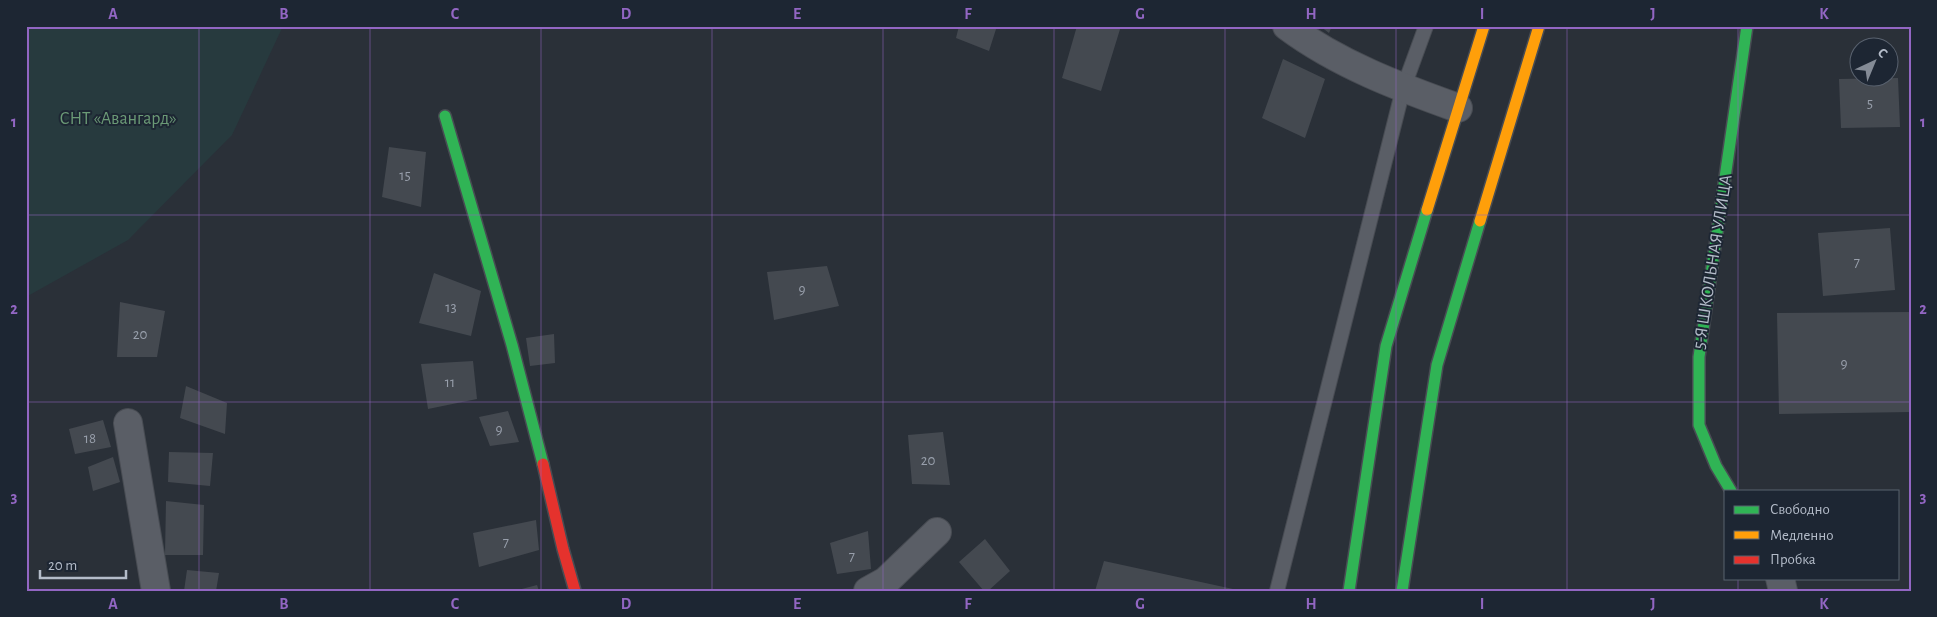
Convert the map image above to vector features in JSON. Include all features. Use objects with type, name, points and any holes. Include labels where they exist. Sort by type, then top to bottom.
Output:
[{"type":"main road","points":[[1349,591],[1386,346],[1484,26]]},
{"type":"main road","points":[[1402,591],[1437,365],[1539,26]]},
{"type":"main road","name":"5-Я ШКОЛЬНАЯ УЛИЦА","points":[[1730,490],[1716,466],[1699,425],[1699,358],[1747,26]]},
{"type":"main road","points":[[445,116],[505,315],[541,452],[564,558],[575,591]]},
{"type":"street","points":[[1287,26],[1311,44],[1403,89],[1458,108]]},
{"type":"street","points":[[128,423],[156,591]]},
{"type":"street","points":[[868,591],[886,580],[937,532]]},
{"type":"lane","points":[[1277,591],[1403,89],[1426,26]]},
{"type":"green space","name":"СНТ «Авангард»","points":[[26,26],[283,26],[232,135],[128,240],[26,297]]},
{"type":"building","points":[[959,26],[997,26],[989,51],[956,38]]},
{"type":"building","points":[[1077,26],[1121,26],[1101,91],[1062,78]]},
{"type":"building","points":[[1320,26],[1332,26],[1329,33]]},
{"type":"building","points":[[1889,26],[1907,26],[1907,29],[1889,28]]},
{"type":"building","points":[[1283,59],[1325,79],[1305,138],[1262,118]]},
{"type":"building","points":[[1839,79],[1850,79],[1850,88],[1898,88],[1900,127],[1841,128]]},
{"type":"building","points":[[389,147],[426,152],[421,207],[382,197]]},
{"type":"building","points":[[1890,228],[1895,290],[1823,296],[1818,233]]},
{"type":"building","points":[[827,266],[839,306],[774,320],[767,272]]},
{"type":"building","points":[[434,273],[481,291],[471,336],[419,323]]},
{"type":"building","points":[[120,302],[165,311],[157,357],[117,357]]},
{"type":"building","points":[[1911,312],[1911,412],[1779,414],[1777,313]]},
{"type":"building","points":[[554,334],[555,363],[530,366],[526,338]]},
{"type":"building","points":[[473,361],[477,399],[428,409],[421,364]]},
{"type":"building","points":[[186,386],[227,403],[225,434],[180,418]]},
{"type":"building","points":[[508,411],[519,442],[490,446],[479,417]]},
{"type":"building","points":[[103,420],[111,447],[75,454],[69,429]]},
{"type":"building","points":[[943,432],[950,485],[912,484],[908,435]]},
{"type":"building","points":[[169,452],[213,453],[210,486],[168,482]]},
{"type":"building","points":[[113,457],[120,482],[93,491],[88,467]]},
{"type":"building","points":[[166,501],[204,505],[203,555],[165,555]]},
{"type":"building","points":[[536,520],[539,550],[479,567],[473,533]]},
{"type":"building","points":[[868,531],[871,569],[837,574],[830,543]]},
{"type":"building","points":[[985,539],[1010,571],[988,591],[984,591],[959,562]]},
{"type":"building","points":[[1104,561],[1233,589],[1233,591],[1095,591]]},
{"type":"building","points":[[187,570],[219,573],[216,591],[184,591]]},
{"type":"building","points":[[537,585],[539,591],[518,590]]},
{"type":"traffic: fast","points":[[1730,490],[1716,466],[1699,425],[1699,357],[1747,26]]},
{"type":"traffic: fast","points":[[445,116],[512,345],[543,464]]},
{"type":"traffic: fast","points":[[1349,591],[1386,346],[1427,210]]},
{"type":"traffic: fast","points":[[1402,591],[1437,365],[1480,221]]},
{"type":"traffic: slow","points":[[1427,210],[1484,26]]},
{"type":"traffic: slow","points":[[1480,221],[1539,26]]},
{"type":"traffic: jam","points":[[543,464],[575,591]]}]
